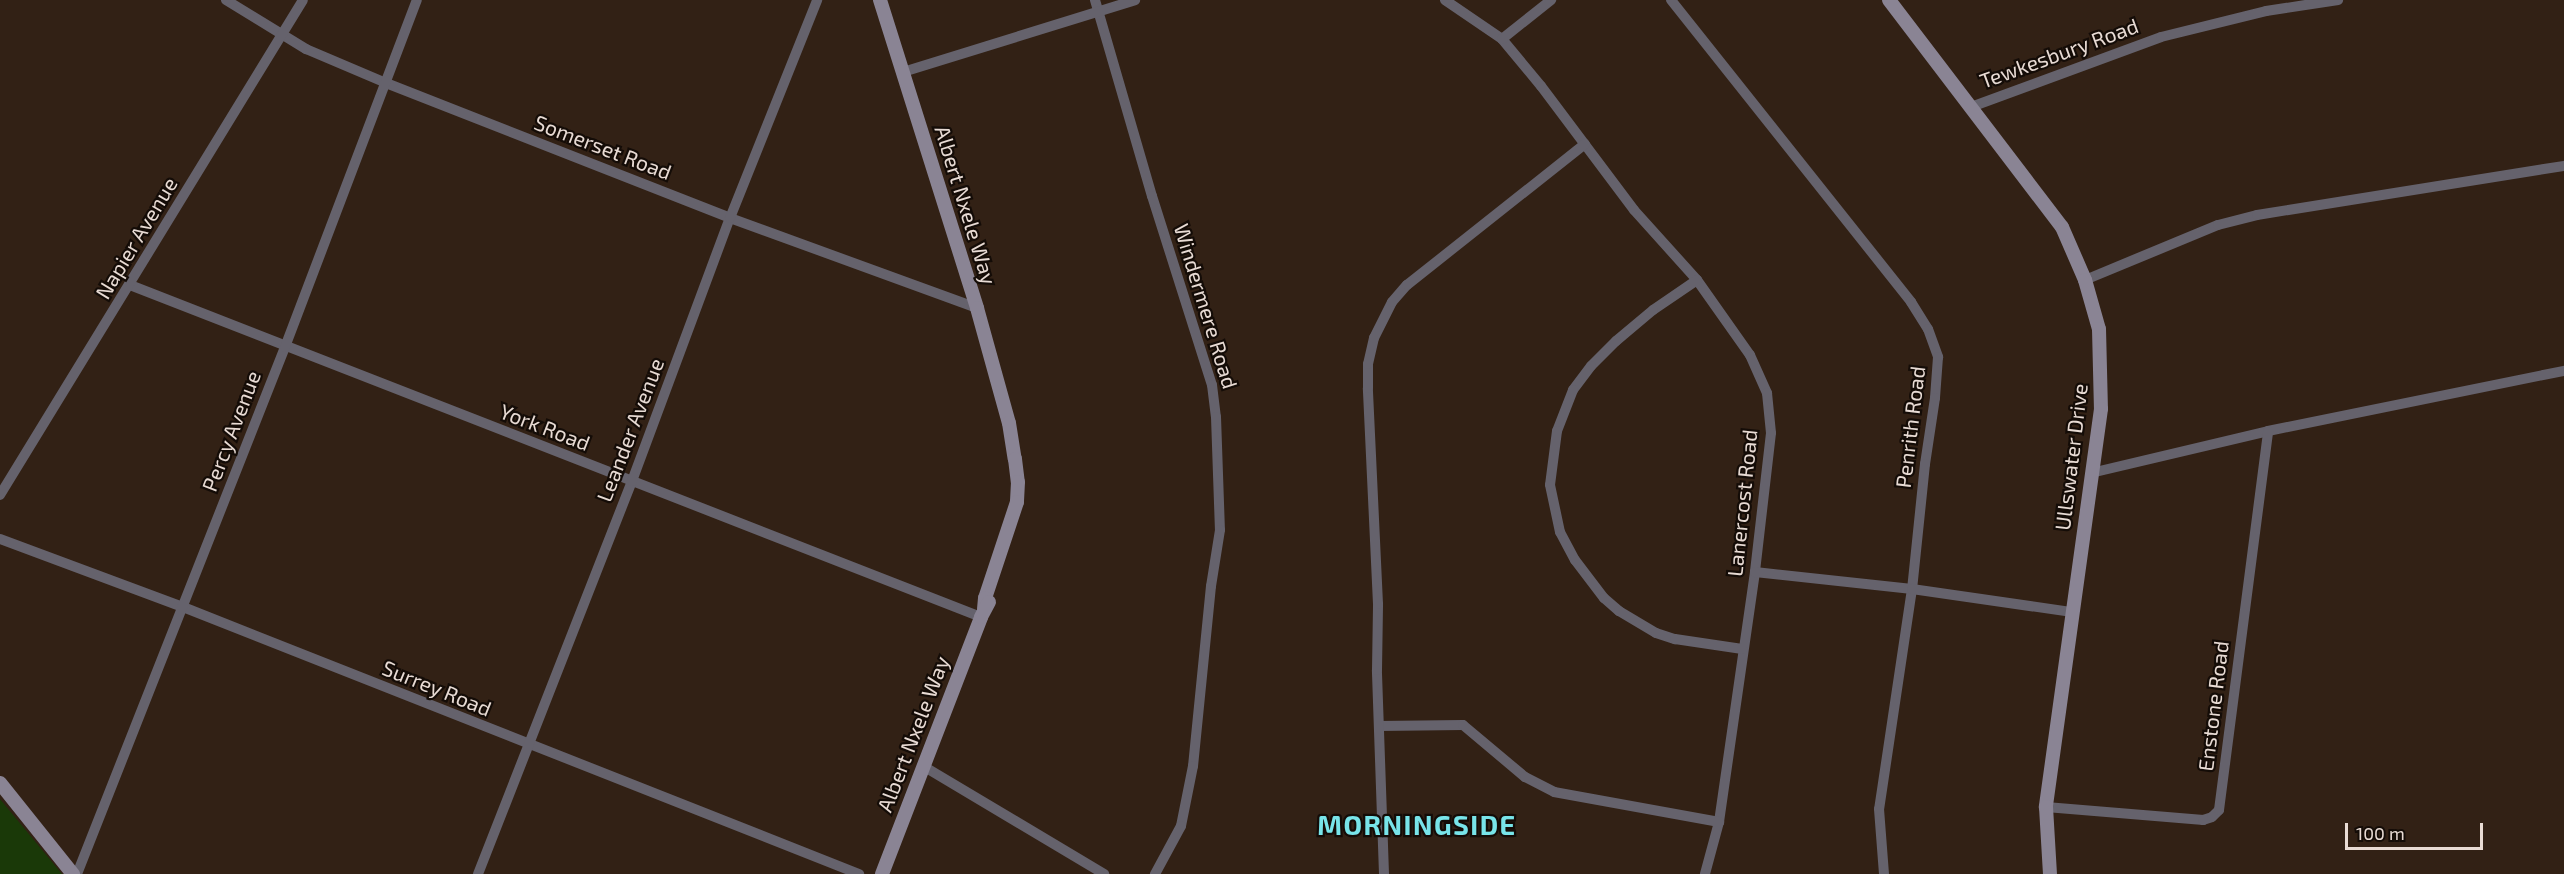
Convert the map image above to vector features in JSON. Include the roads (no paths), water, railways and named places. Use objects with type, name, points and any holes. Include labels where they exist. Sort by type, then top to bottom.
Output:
[{"type":"main road","name":"Albert Nxele Way","points":[[880,0],[977,308],[1009,423],[1016,436],[1025,481],[1018,514],[991,600],[982,613],[882,874]]},
{"type":"main road","name":"Ullswater Drive","points":[[1889,0],[2062,227],[2085,280],[2099,330],[2102,372],[2101,409],[2046,807],[2050,874]]},
{"type":"main road","points":[[0,783],[75,874]]},
{"type":"street","name":"Somerset Road","points":[[226,0],[306,49],[386,83],[730,218],[977,308]]},
{"type":"street","name":"Napier Avenue","points":[[0,495],[303,0]]},
{"type":"street","name":"Percy Avenue","points":[[75,874],[285,347],[417,0]]},
{"type":"street","name":"Leander Avenue","points":[[478,874],[632,481],[730,218],[817,0]]},
{"type":"street","name":"Windermere Road","points":[[1095,0],[1152,196],[1212,385],[1216,417],[1220,530],[1211,586],[1193,766],[1181,826],[1155,874]]},
{"type":"street","points":[[903,72],[1135,0]]},
{"type":"street","name":"Lanercost Road","points":[[1445,0],[1502,39],[1634,210],[1697,280],[1750,355],[1767,393],[1771,433],[1755,572],[1742,649],[1719,822],[1705,874]]},
{"type":"street","points":[[1502,39],[1551,0]]},
{"type":"street","name":"Penrith Road","points":[[1671,0],[1911,302],[1935,344],[1938,374],[1925,464],[1912,589],[1879,809],[1884,874]]},
{"type":"street","name":"Tewkesbury Road","points":[[1971,107],[2160,36],[2266,11],[2338,0]]},
{"type":"street","points":[[1384,874],[1378,604],[1368,364],[1374,338],[1387,310],[1407,285],[1584,144]]},
{"type":"street","points":[[2085,280],[2218,225],[2257,215],[2564,166]]},
{"type":"street","points":[[1697,280],[1653,310],[1616,341],[1591,366],[1573,390],[1557,431],[1550,485],[1560,532],[1575,560],[1604,598],[1619,611],[1656,633],[1675,639],[1742,649]]},
{"type":"street","name":"York Road","points":[[130,285],[632,481],[982,613]]},
{"type":"street","points":[[2091,473],[2268,431],[2564,371]]},
{"type":"street","name":"Enstone Road","points":[[2046,807],[2203,820],[2212,817],[2219,810],[2268,431]]},
{"type":"street","name":"Surrey Road","points":[[0,540],[183,607],[529,746],[859,874]]},
{"type":"street","points":[[1755,572],[1912,589],[2072,612]]},
{"type":"street","points":[[1379,726],[1463,725],[1525,777],[1554,792],[1719,822]]},
{"type":"street","points":[[923,766],[1104,874]]},
{"type":"district","name":"MORNINGSIDE","points":[[1417,825]]}]
